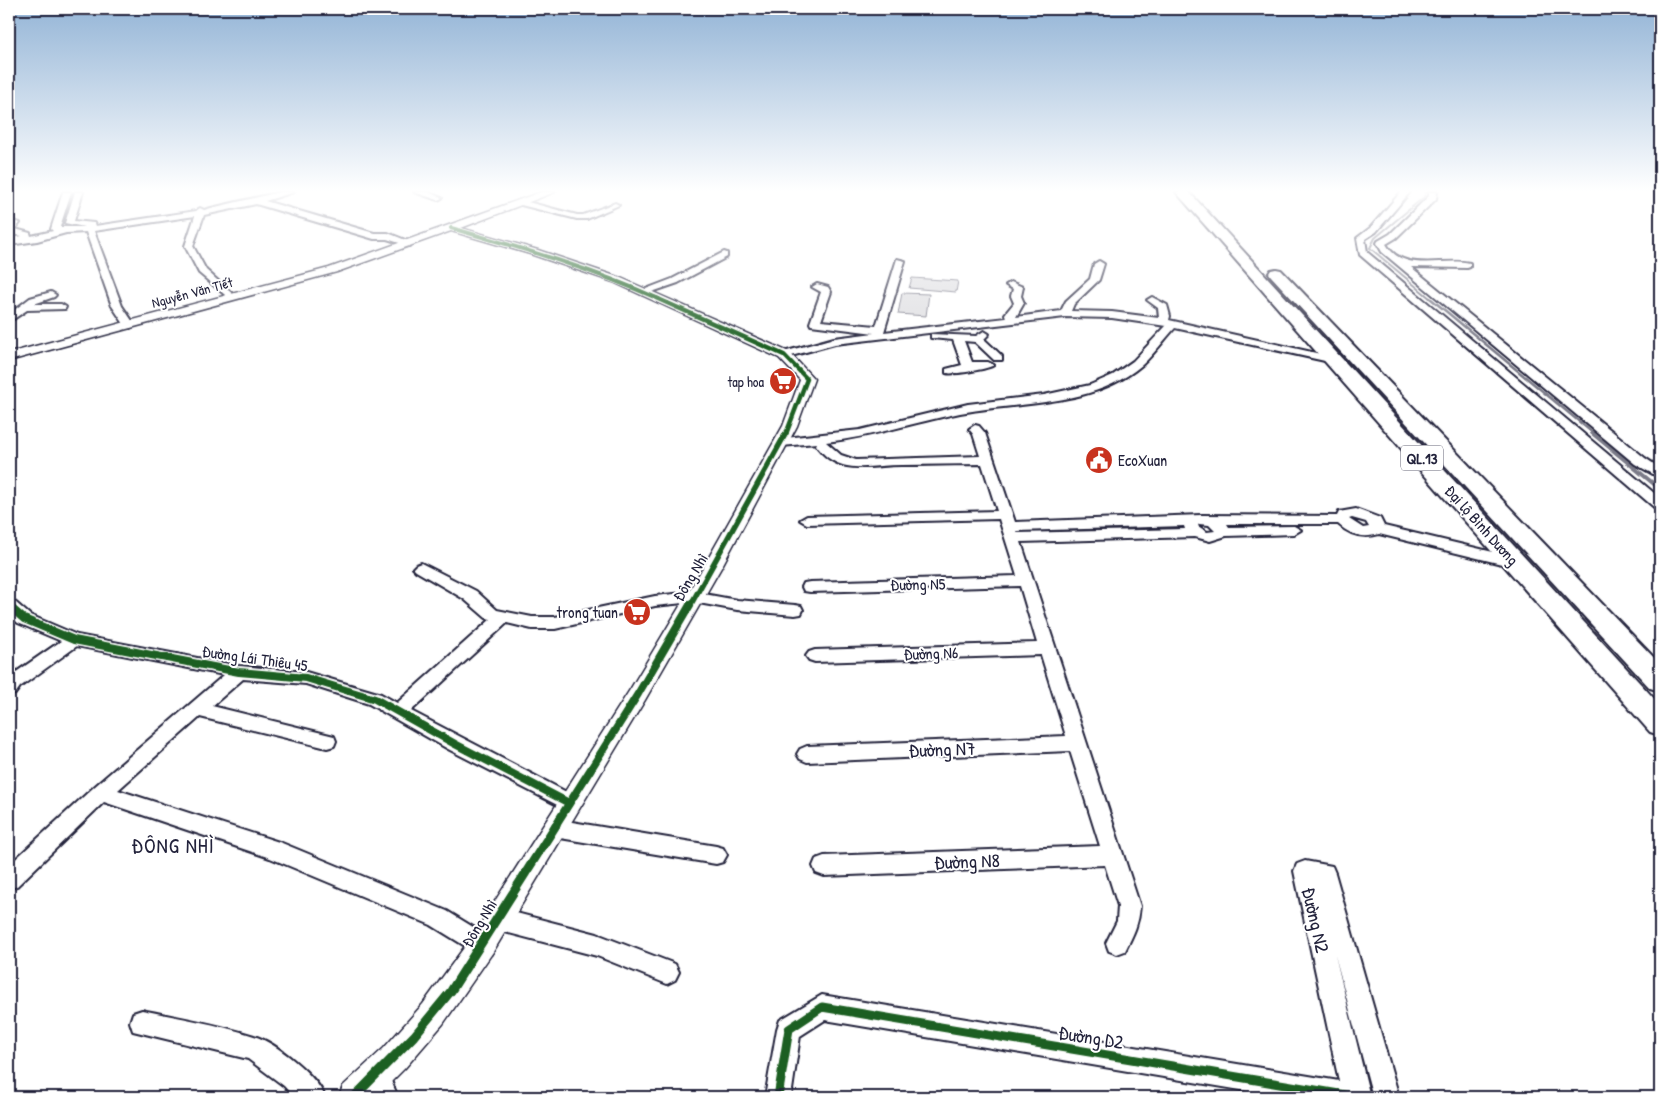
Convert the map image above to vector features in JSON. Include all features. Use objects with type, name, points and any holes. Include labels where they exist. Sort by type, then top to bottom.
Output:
[{"type":"highway","name":"Đại lộ Bình Dương","points":[[1229,244],[1660,724]]},
{"type":"highway","name":"Đại lộ Bình Dương","points":[[1249,244],[1660,681]]},
{"type":"highway","points":[[1508,554],[1542,554]]},
{"type":"street","points":[[96,244],[117,306],[130,325]]},
{"type":"street","points":[[190,244],[189,246],[202,271],[231,298]]},
{"type":"street","name":"Nguyễn Văn Tiết","points":[[9,357],[333,270],[407,244]]},
{"type":"street","name":"Đông Nhì","points":[[354,1097],[381,1088],[426,1022],[483,946],[497,919],[638,694],[790,426],[807,379],[784,355],[617,280],[504,244]]},
{"type":"street","points":[[1361,244],[1364,253],[1660,505]]},
{"type":"street","points":[[1382,244],[1401,264],[1640,461],[1660,474]]},
{"type":"street","points":[[643,292],[675,281],[724,255]]},
{"type":"street","points":[[878,333],[900,261]]},
{"type":"street","points":[[1065,314],[1070,303],[1094,280],[1099,264]]},
{"type":"street","points":[[1401,264],[1467,265]]},
{"type":"street","points":[[1011,285],[1018,287],[1016,296],[1019,302],[1010,314],[1011,320]]},
{"type":"street","points":[[817,286],[825,289],[826,292],[815,323],[878,333],[906,333],[978,339],[998,358]]},
{"type":"street","points":[[9,319],[36,298],[51,295]]},
{"type":"street","points":[[1152,300],[1163,307],[1168,323]]},
{"type":"street","points":[[24,307],[61,308]]},
{"type":"street","points":[[906,333],[1065,314],[1112,315],[1168,323],[1334,360]]},
{"type":"street","points":[[978,339],[990,329],[989,323]]},
{"type":"street","points":[[781,442],[816,440],[887,428],[945,411],[1044,398],[1076,391],[1104,382],[1137,363],[1168,323]]},
{"type":"street","points":[[784,355],[878,333]]},
{"type":"street","points":[[957,338],[968,366]]},
{"type":"street","points":[[950,371],[964,370],[968,366],[988,365]]},
{"type":"street","points":[[975,430],[979,433],[1111,855],[1129,906],[1128,923],[1117,943]]},
{"type":"street","points":[[822,444],[825,449],[843,461],[858,464],[885,464],[896,461],[987,460]]},
{"type":"street","points":[[1346,524],[1344,515],[1350,513],[1368,516],[1376,525],[1508,554]]},
{"type":"street","points":[[1195,527],[1201,519],[1346,524]]},
{"type":"street","points":[[807,520],[1009,527],[1195,527],[1207,537],[1218,537],[1223,532],[1346,524]]},
{"type":"street","points":[[1212,520],[1221,526],[1223,532]]},
{"type":"street","points":[[421,568],[470,595],[492,614],[532,623],[555,623],[655,601],[693,597],[746,606],[795,610]]},
{"type":"street","name":"Đường N5","points":[[810,587],[1026,581]]},
{"type":"street","name":"Đường Lái Thiêu 45","points":[[9,606],[24,620],[74,640],[239,672],[306,678],[375,699],[455,744],[569,803]]},
{"type":"street","points":[[398,712],[504,617]]},
{"type":"street","points":[[9,689],[14,682],[74,640]]},
{"type":"street","name":"Đường N6","points":[[815,656],[1047,649]]},
{"type":"street","points":[[9,879],[101,792],[239,672]]},
{"type":"street","points":[[196,709],[327,741]]},
{"type":"street","name":"Đường N7","points":[[807,754],[1077,743]]},
{"type":"street","points":[[101,792],[275,850],[310,864],[439,918],[483,946]]},
{"type":"street","points":[[554,828],[716,854]]},
{"type":"street","name":"Đường N8","points":[[824,866],[1111,855]]},
{"type":"street","name":"Đường N2","points":[[1356,1097],[1305,871],[1324,873],[1386,1097]]},
{"type":"street","points":[[497,919],[598,944],[667,972]]},
{"type":"street","name":"Đường D2","points":[[778,1097],[788,1029],[822,1007],[1356,1097]]},
{"type":"street","points":[[142,1022],[254,1048],[293,1077],[312,1097]]},
{"type":"shaded area","points":[[912,278],[958,281],[956,292],[909,288]]},
{"type":"shaded area","points":[[902,293],[929,294],[926,316],[898,314]]},
{"type":"waterway","points":[[1372,244],[1370,248],[1431,299]]},
{"type":"waterway","points":[[1430,298],[1594,434]]},
{"type":"waterway","points":[[1592,433],[1660,489]]},
{"type":"cycle path","points":[[354,1097],[395,1058],[433,1014],[468,967],[638,694],[713,566],[790,426],[807,379],[784,355],[617,280],[505,244]]},
{"type":"cycle path","points":[[9,606],[24,619],[74,640],[239,672],[306,678],[375,699],[455,744],[569,803]]},
{"type":"cycle path","points":[[778,1097],[789,1029],[822,1007],[1357,1097]]},
{"type":"place","name":"tap hoa","points":[[783,381]]},
{"type":"place","name":"EcoXuan","points":[[1099,460]]},
{"type":"place","name":"trong tuan","points":[[637,612]]},
{"type":"district","name":"ĐÔNG NHÌ","points":[[173,845]]}]
